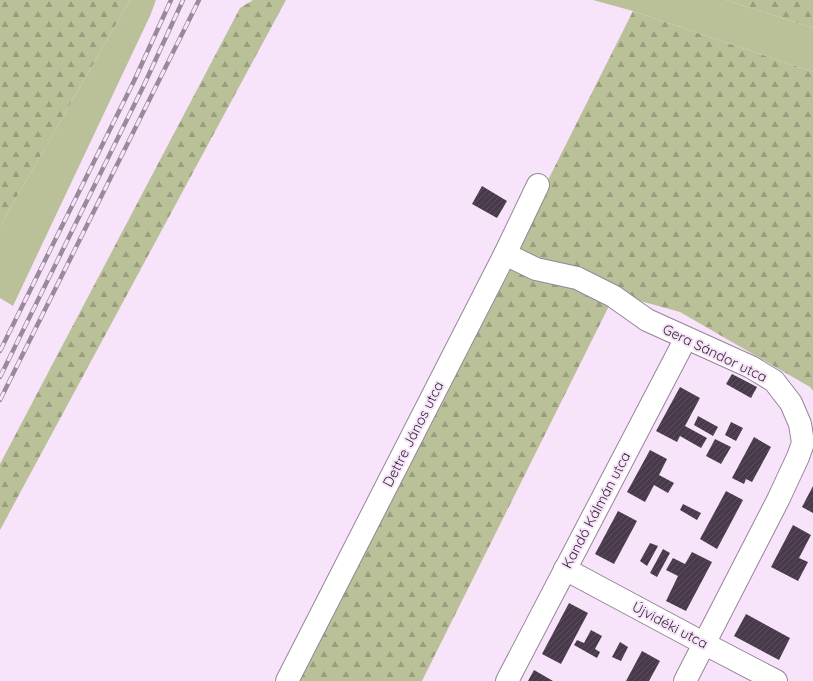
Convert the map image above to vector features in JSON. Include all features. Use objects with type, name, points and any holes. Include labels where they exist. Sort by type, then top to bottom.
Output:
[{"type":"street","name":"Dettre János utca","points":[[287,681],[505,254],[538,185]]},
{"type":"street","name":"Gera Sándor utca","points":[[505,254],[536,269],[577,278],[613,296],[647,320],[751,367],[774,381],[791,403],[800,424],[803,443],[798,457],[778,500],[685,681]]},
{"type":"street","name":"Kandó Kálmán utca","points":[[507,681],[686,338]]},
{"type":"street","name":"Újvidéki utca","points":[[565,569],[776,681]]},
{"type":"green space","points":[[0,0],[130,0],[0,226]]},
{"type":"green space","points":[[130,0],[156,0],[150,16],[13,306],[0,298],[0,226]]},
{"type":"green space","points":[[253,0],[286,0],[0,530],[0,464],[240,8]]},
{"type":"green space","points":[[593,0],[726,0],[813,28],[813,72],[633,11]]},
{"type":"green space","points":[[726,0],[813,0],[813,28]]},
{"type":"green space","points":[[633,11],[813,72],[813,391],[810,387],[680,312],[615,294],[422,681],[296,681]]},
{"type":"building","points":[[482,186],[507,201],[497,218],[472,204]]},
{"type":"building","points":[[732,374],[757,387],[751,398],[726,384]]},
{"type":"building","points":[[680,387],[700,398],[685,426],[707,438],[701,448],[680,436],[677,442],[656,431]]},
{"type":"building","points":[[698,416],[718,427],[713,436],[694,425]]},
{"type":"building","points":[[731,422],[743,428],[736,441],[725,435]]},
{"type":"building","points":[[754,437],[771,447],[752,482],[746,479],[744,484],[732,478]]},
{"type":"building","points":[[715,439],[731,447],[721,464],[706,456]]},
{"type":"building","points":[[650,450],[667,459],[659,475],[674,483],[668,493],[654,485],[645,502],[627,492]]},
{"type":"building","points":[[813,486],[813,513],[802,507]]},
{"type":"building","points":[[726,491],[743,500],[717,549],[700,539]]},
{"type":"building","points":[[683,504],[701,513],[697,520],[680,510]]},
{"type":"building","points":[[618,511],[637,521],[614,564],[595,554]]},
{"type":"building","points":[[793,525],[811,535],[799,558],[808,562],[798,581],[771,567]]},
{"type":"building","points":[[650,543],[658,546],[647,566],[640,561]]},
{"type":"building","points":[[663,549],[670,553],[657,577],[650,573]]},
{"type":"building","points":[[692,552],[712,562],[686,611],[666,601],[678,576],[666,570],[673,558],[685,564]]},
{"type":"building","points":[[569,603],[588,613],[561,664],[542,654]]},
{"type":"building","points":[[746,614],[790,638],[779,660],[734,636]]},
{"type":"building","points":[[591,630],[602,636],[595,649],[600,652],[597,658],[574,645],[577,640],[584,643]]},
{"type":"building","points":[[620,642],[628,647],[621,661],[612,657]]},
{"type":"building","points":[[642,651],[660,661],[649,681],[626,681]]},
{"type":"building","points":[[534,670],[553,681],[528,681]]},
{"type":"railway","points":[[0,351],[134,81],[171,0]]},
{"type":"railway","points":[[0,377],[144,85],[183,0]]},
{"type":"railway","points":[[0,400],[199,0]]}]
